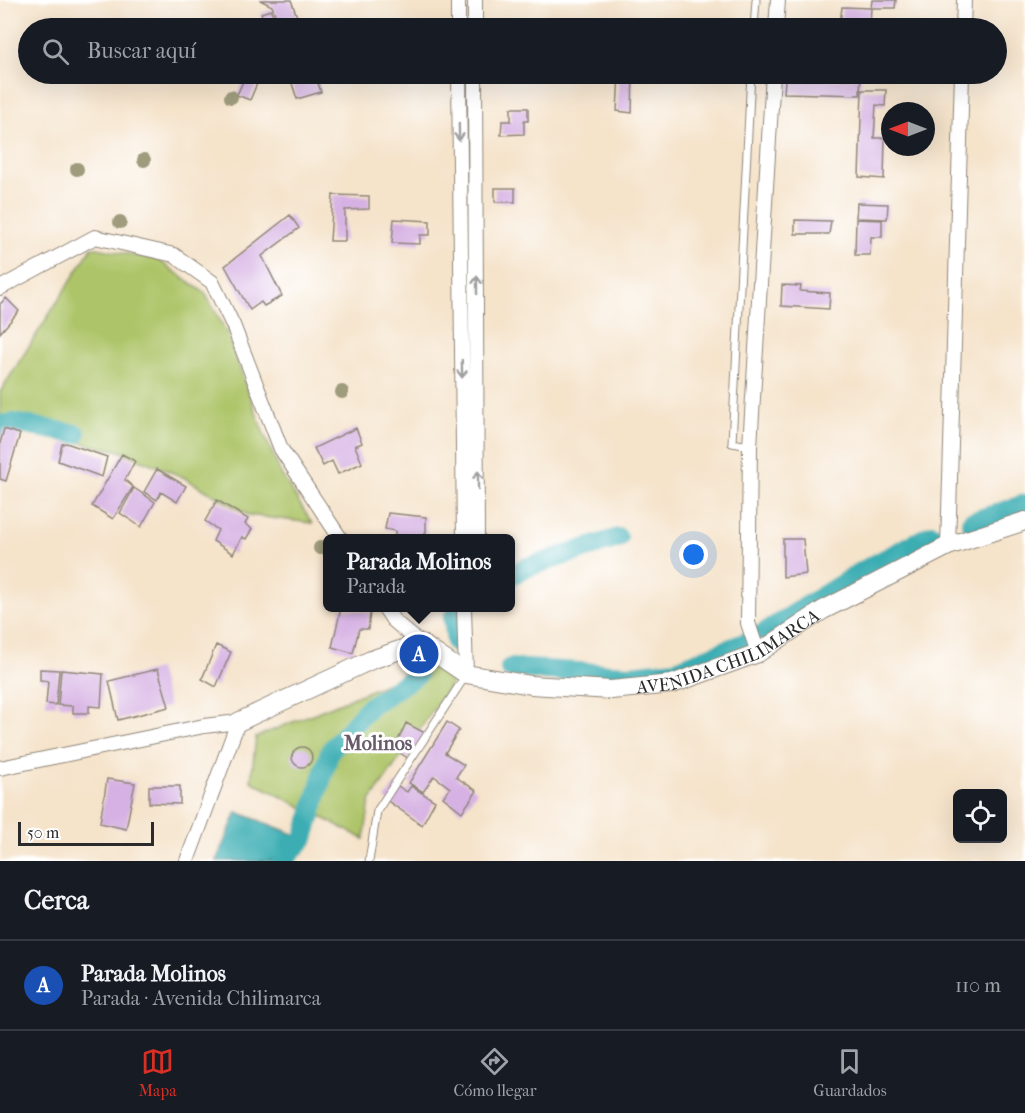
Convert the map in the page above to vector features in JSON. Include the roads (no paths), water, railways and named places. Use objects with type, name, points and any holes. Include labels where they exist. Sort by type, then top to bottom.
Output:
[{"type":"street","points":[[458,0],[458,18]]},
{"type":"street","points":[[475,0],[475,18]]},
{"type":"street","points":[[777,18],[778,0]]},
{"type":"street","points":[[963,18],[964,0]]},
{"type":"street","points":[[459,84],[464,534]]},
{"type":"street","points":[[476,84],[477,534]]},
{"type":"street","points":[[758,653],[748,623],[750,446],[772,84]]},
{"type":"street","points":[[948,546],[962,84]]},
{"type":"street","points":[[0,288],[96,237],[174,255],[212,282],[233,325],[281,449],[337,534]]},
{"type":"street","name":"AVENIDA CHILIMARCA","points":[[420,643],[466,675],[531,685],[611,690],[672,684],[758,653],[823,610],[948,546],[1025,521]]},
{"type":"street","points":[[388,612],[393,620],[420,643]]},
{"type":"street","points":[[464,612],[466,675]]},
{"type":"street","points":[[0,768],[204,726],[238,722],[371,660],[420,643]]},
{"type":"street","points":[[187,861],[238,722]]},
{"type":"lane","points":[[755,18],[756,0]]},
{"type":"lane","points":[[750,446],[732,443],[751,84]]},
{"type":"lane","points":[[369,861],[377,811],[466,675]]},
{"type":"water","points":[[237,812],[304,838],[292,861],[216,861]]},
{"type":"waterway","points":[[0,425],[14,423],[76,434]]},
{"type":"waterway","points":[[971,522],[1025,504]]},
{"type":"waterway","points":[[510,668],[630,675],[676,670],[754,639],[862,571],[932,534]]},
{"type":"waterway","points":[[515,573],[618,538]]},
{"type":"waterway","points":[[456,643],[453,618],[458,612]]},
{"type":"waterway","points":[[283,861],[304,838],[330,751],[369,707],[417,675]]},
{"type":"place","name":"Parada Molinos","points":[[419,654]]},
{"type":"district","name":"Molinos","points":[[378,743]]}]
